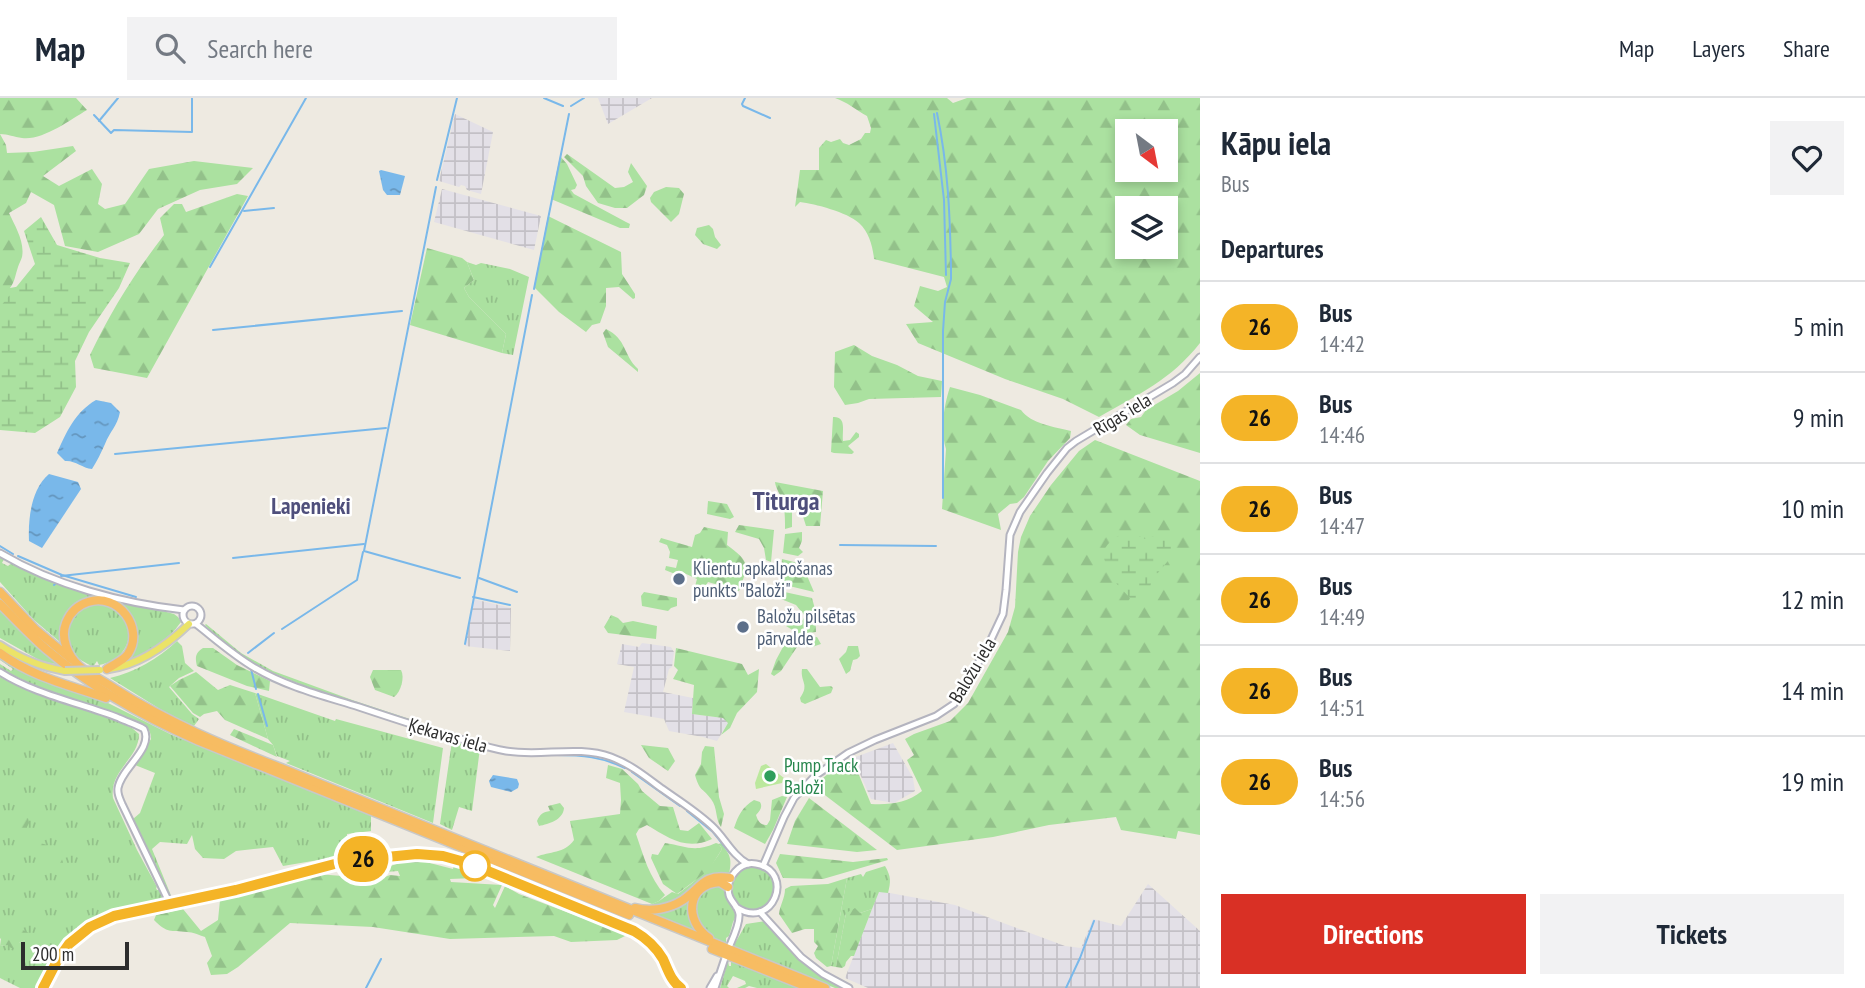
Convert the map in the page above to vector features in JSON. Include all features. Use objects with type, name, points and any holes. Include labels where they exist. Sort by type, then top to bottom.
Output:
[{"type":"highway","points":[[0,592],[45,638],[79,666],[148,709],[208,738],[825,988]]},
{"type":"highway","points":[[79,666],[66,645],[65,626],[81,605],[104,601],[125,612],[134,634],[126,657],[104,670]]},
{"type":"highway","points":[[0,604],[57,658],[122,703],[165,726],[810,988]]},
{"type":"highway","points":[[0,653],[37,675],[122,703]]},
{"type":"highway","points":[[622,906],[662,909],[682,901],[708,879],[721,877],[729,882]]},
{"type":"highway","points":[[716,945],[695,924],[692,907],[697,894],[705,886],[729,882]]},
{"type":"main road","name":"Rīgas iela","points":[[1047,473],[1076,441],[1173,383],[1200,357]]},
{"type":"main road","name":"Baložu iela","points":[[763,866],[794,798],[815,776],[848,753],[936,716],[954,704],[988,646],[1003,614],[1008,550],[1013,525],[1047,473]]},
{"type":"main road","points":[[0,552],[64,582],[159,607],[189,619],[164,645],[138,660],[104,670],[65,671],[33,663],[0,645]]},
{"type":"main road","name":"Ķekavas iela","points":[[189,619],[237,656],[270,676],[297,687],[503,751],[581,751],[613,758],[632,767],[696,813],[748,864]]},
{"type":"main road","points":[[0,672],[144,729],[146,741],[120,783],[119,797],[170,904]]},
{"type":"main road","points":[[43,988],[62,952],[78,935],[114,916],[236,890],[338,863],[417,854],[438,855],[468,863],[634,931],[655,948],[679,987]]},
{"type":"main road","points":[[735,854],[738,869]]},
{"type":"main road","points":[[730,945],[739,916],[730,896],[729,882],[738,869],[748,864],[763,866],[774,876],[778,888],[775,900],[768,907],[760,912],[749,912],[736,906]]},
{"type":"main road","points":[[768,907],[775,928]]},
{"type":"main road","points":[[736,929],[749,912]]},
{"type":"main road","points":[[760,912],[813,967],[849,988]]},
{"type":"main road","points":[[715,988],[725,958]]},
{"type":"main road","points":[[710,988],[719,974]]},
{"type":"shaded area","points":[[598,98],[652,98],[608,124]]},
{"type":"shaded area","points":[[455,114],[493,132],[481,194],[467,190],[465,186],[459,187],[439,181]]},
{"type":"shaded area","points":[[442,189],[541,216],[534,250],[434,222]]},
{"type":"shaded area","points":[[473,599],[511,608],[510,651],[465,646]]},
{"type":"shaded area","points":[[642,643],[671,647],[674,652],[672,667],[669,669],[663,692],[693,698],[692,714],[723,718],[728,723],[717,741],[669,731],[664,719],[624,712],[634,667],[617,664],[622,644],[639,647]]},
{"type":"shaded area","points":[[893,743],[913,778],[915,791],[894,803],[871,799],[853,758]]},
{"type":"shaded area","points":[[1148,884],[1200,931],[1200,988],[868,988],[845,978],[879,891],[955,905],[1065,946],[1081,948],[1093,919],[1121,926]]},
{"type":"green space","points":[[0,98],[76,98],[87,110],[47,133],[22,138],[0,134]]},
{"type":"green space","points":[[835,98],[947,98],[953,103],[967,98],[1200,98],[1200,343],[1166,377],[1099,417],[1063,399],[1005,379],[918,343],[906,324],[933,322],[914,306],[920,286],[938,291],[947,287],[944,277],[874,259],[865,231],[847,215],[800,202],[795,207],[800,170],[819,170],[819,148],[826,140],[831,142],[840,139],[849,145],[861,139],[865,133],[870,133],[867,116]]},
{"type":"green space","points":[[0,134],[7,153],[73,146],[76,151],[43,176],[59,186],[92,169],[102,184],[98,204],[105,209],[125,204],[149,169],[194,161],[253,168],[237,184],[200,190],[158,209],[139,234],[98,252],[65,246],[54,205],[31,192],[26,203],[9,213],[19,234],[23,251],[10,288],[21,286],[0,314]]},
{"type":"green space","points":[[567,154],[615,188],[633,182],[628,172],[631,163],[647,186],[644,195],[627,208],[598,203],[586,186],[583,176],[564,157]]},
{"type":"green space","points":[[560,156],[577,185],[571,190],[574,194],[630,224],[629,228],[620,228],[551,199]]},
{"type":"green space","points":[[666,187],[679,188],[684,194],[679,214],[671,222],[650,198],[654,192]]},
{"type":"green space","points":[[237,194],[248,196],[147,378],[94,368],[90,355],[106,323],[164,235],[160,218],[174,204],[182,204],[186,212]]},
{"type":"green space","points":[[548,216],[621,252],[622,274],[635,294],[633,299],[619,287],[606,288],[606,306],[600,323],[592,325],[586,332],[559,312],[534,287]]},
{"type":"green space","points":[[41,217],[57,245],[100,258],[130,263],[119,288],[89,332],[75,361],[76,387],[60,417],[35,433],[0,430],[0,307],[35,264],[24,231]]},
{"type":"green space","points":[[709,225],[721,245],[717,249],[703,244],[695,235],[697,228]]},
{"type":"green space","points":[[427,248],[462,258],[467,262],[474,280],[464,288],[469,297],[506,334],[502,353],[410,325]]},
{"type":"green space","points":[[467,262],[510,269],[529,277],[513,355],[502,353],[506,334],[469,297],[464,288],[474,280]]},
{"type":"green space","points":[[606,329],[621,342],[638,372],[608,347],[603,333]]},
{"type":"green space","points":[[854,345],[918,376],[942,381],[941,397],[869,399],[845,405],[834,387],[835,352]]},
{"type":"green space","points":[[1200,373],[1200,453],[1140,435],[1126,425],[1131,419],[1141,417],[1146,410],[1178,391]]},
{"type":"green space","points":[[950,387],[980,395],[1021,410],[1031,419],[1071,431],[1070,438],[1048,461],[1024,497],[998,514],[1001,530],[942,509],[946,449],[944,418]]},
{"type":"green space","points":[[833,417],[842,422],[843,441],[850,440],[856,432],[859,434],[848,446],[854,452],[852,454],[831,452]]},
{"type":"green space","points":[[1095,440],[1200,481],[1200,835],[1178,831],[1176,839],[1121,830],[1116,817],[897,850],[813,786],[852,758],[871,804],[898,802],[922,791],[907,760],[914,755],[905,739],[950,721],[968,703],[1008,632],[1015,607],[1018,552],[1030,516],[1079,451]]},
{"type":"green space","points":[[775,482],[823,491],[820,526],[806,526],[800,507],[792,507],[792,527],[785,529],[783,503]]},
{"type":"green space","points":[[708,501],[727,504],[734,517],[730,519],[707,514]]},
{"type":"green space","points":[[739,525],[774,530],[771,562],[766,560],[759,539],[735,532]]},
{"type":"green space","points":[[704,527],[728,532],[727,545],[744,560],[746,569],[739,591],[708,582],[699,597],[694,590],[697,579],[684,573],[675,574],[665,570],[666,566],[676,568],[678,560],[669,558],[667,545],[659,542],[661,538],[692,547],[695,535]]},
{"type":"green space","points":[[802,532],[799,548],[803,552],[798,556],[783,553],[785,534]]},
{"type":"green space","points":[[1166,532],[1175,547],[1172,556],[1152,580],[1147,597],[1126,606],[1130,598],[1115,582],[1102,555],[1104,550],[1115,538],[1124,534],[1134,534],[1145,539]]},
{"type":"green space","points":[[0,555],[4,559],[2,563],[8,566],[12,563],[72,586],[174,614],[181,622],[156,646],[126,661],[136,629],[133,618],[125,608],[113,600],[75,606],[61,643],[34,620],[0,582]]},
{"type":"green space","points":[[782,559],[802,564],[814,592],[781,584]]},
{"type":"green space","points":[[780,591],[812,598],[816,632],[799,634],[786,626],[789,623],[799,626],[805,616],[796,605],[781,599]]},
{"type":"green space","points":[[644,592],[677,598],[677,606],[668,611],[642,606],[641,596]]},
{"type":"green space","points":[[93,604],[107,606],[118,612],[129,631],[123,652],[113,660],[99,665],[97,661],[93,667],[78,658],[72,650],[68,634],[69,627],[78,613]]},
{"type":"green space","points":[[0,608],[60,665],[41,661],[0,638]]},
{"type":"green space","points":[[611,615],[623,623],[633,621],[657,626],[656,639],[608,633],[604,627]]},
{"type":"green space","points":[[206,624],[241,653],[273,671],[446,731],[318,691],[266,670],[233,651]]},
{"type":"green space","points":[[790,634],[804,639],[817,637],[821,644],[797,647],[781,671],[774,676],[771,674],[776,660]]},
{"type":"green space","points":[[177,641],[182,646],[185,663],[194,671],[179,678],[169,687],[199,719],[194,726],[168,714],[110,678],[146,664]]},
{"type":"green space","points":[[848,646],[858,646],[860,656],[853,660],[850,671],[846,674],[839,659]]},
{"type":"green space","points":[[203,648],[213,648],[237,665],[270,681],[269,691],[247,686],[197,666],[196,656]]},
{"type":"green space","points":[[676,648],[742,664],[748,675],[759,669],[757,692],[737,713],[730,728],[721,735],[728,723],[723,718],[692,714],[694,685],[673,679],[678,670],[674,666]]},
{"type":"green space","points":[[0,656],[102,700],[172,735],[371,815],[371,831],[347,834],[348,855],[283,866],[273,847],[236,851],[224,859],[203,858],[195,849],[192,835],[187,844],[160,842],[152,849],[172,898],[132,821],[140,813],[155,773],[135,765],[151,739],[149,730],[137,721],[38,687],[0,669],[0,664],[11,671],[13,669],[0,660]]},
{"type":"green space","points":[[802,669],[807,669],[820,687],[831,686],[831,693],[805,704],[801,702],[804,686]]},
{"type":"green space","points":[[373,670],[401,670],[402,684],[394,697],[375,690],[370,677]]},
{"type":"green space","points":[[196,672],[218,690],[230,685],[255,693],[268,739],[225,720],[217,711],[200,717],[193,713],[170,686]]},
{"type":"green space","points":[[0,677],[114,720],[139,734],[134,751],[115,780],[113,798],[164,901],[106,916],[81,930],[63,950],[40,988],[20,988],[0,978],[0,946],[19,943],[29,938],[14,932],[0,939]]},
{"type":"green space","points":[[255,693],[335,721],[336,719],[443,748],[433,823],[286,763],[290,761],[277,756],[268,739]]},
{"type":"green space","points":[[234,729],[273,745],[277,757],[230,735]]},
{"type":"green space","points":[[452,741],[480,748],[472,811],[459,807],[452,830],[440,824]]},
{"type":"green space","points":[[641,745],[668,748],[675,761],[668,771],[649,758]]},
{"type":"green space","points":[[705,746],[714,747],[719,797],[724,814],[721,827],[713,802],[700,787],[695,775]]},
{"type":"green space","name":"Pump Track Baloži","points":[[766,764],[784,778],[782,783],[756,789],[755,783],[761,766]]},
{"type":"green space","points":[[608,765],[622,769],[660,806],[673,807],[680,830],[688,831],[699,823],[712,839],[694,844],[686,843],[670,838],[647,825],[639,829],[636,834],[648,866],[665,895],[652,904],[536,857],[570,845],[574,840],[570,821],[620,814],[620,783],[606,778]]},
{"type":"green space","points":[[787,797],[765,844],[734,828],[741,812],[754,800],[760,802],[761,806],[756,815],[758,819],[767,825],[772,800]]},
{"type":"green space","points":[[809,798],[877,850],[857,852],[787,844],[795,821]]},
{"type":"green space","points":[[560,803],[564,808],[561,816],[551,823],[539,826],[539,817],[550,811],[548,806]]},
{"type":"green space","points":[[28,818],[29,823],[25,831],[37,842],[47,845],[49,851],[61,856],[65,869],[62,872],[42,857],[43,852],[16,829]]},
{"type":"green space","points":[[665,843],[696,848],[716,843],[722,849],[709,870],[677,894],[663,884],[651,858],[652,854],[658,855]]},
{"type":"green space","points":[[721,843],[730,858],[729,875],[711,876],[698,881],[680,898],[652,906],[672,892],[678,894],[703,874],[718,856],[722,849],[719,844]]},
{"type":"green space","points":[[780,854],[853,862],[888,860],[823,879],[783,878],[776,863]]},
{"type":"green space","points":[[403,862],[426,862],[453,869],[454,865],[465,869],[475,878],[450,879],[451,882],[502,885],[493,905],[495,908],[505,886],[519,894],[627,935],[617,940],[571,942],[554,936],[450,939],[373,927],[290,923],[238,967],[227,974],[211,975],[207,963],[212,956],[205,937],[166,929],[154,920],[156,915],[183,909],[201,931],[218,920],[220,900],[317,874],[380,879],[390,875],[400,876],[398,871],[386,872],[387,867]]},
{"type":"green space","points":[[753,866],[768,873],[775,888],[768,903],[753,910],[738,903],[731,888],[738,873]]},
{"type":"green space","points":[[885,866],[890,879],[888,893],[879,892],[872,909],[860,913],[846,913],[836,967],[831,966],[847,878],[861,874],[863,877],[866,872]]},
{"type":"green space","points":[[847,878],[831,966],[827,967],[814,953],[818,946],[814,942],[814,929],[792,933],[779,914],[785,889],[791,886],[828,884]]},
{"type":"green space","points":[[716,885],[723,889],[737,914],[726,944],[709,935],[696,921],[695,903],[702,892]]},
{"type":"green space","points":[[692,895],[690,914],[696,932],[649,912]]},
{"type":"green space","points":[[855,908],[860,913],[872,909],[854,956],[851,956],[842,968],[836,967],[846,913]]},
{"type":"green space","points":[[765,921],[799,959],[842,988],[835,988],[735,947],[746,924]]},
{"type":"green space","points":[[21,926],[21,929],[29,933],[29,937],[34,938],[32,944],[25,940],[19,943],[17,948],[0,946],[2,931],[14,931]]},
{"type":"green space","points":[[728,961],[729,966],[731,961],[798,988],[737,988],[746,984],[745,981],[733,976],[727,986],[729,988],[720,988]]},
{"type":"water","points":[[381,170],[405,176],[400,195],[387,195],[383,190]]},
{"type":"water","points":[[96,400],[111,403],[120,412],[92,469],[65,461],[57,453],[77,417]]},
{"type":"water","points":[[49,474],[78,482],[81,489],[42,548],[29,541],[29,523],[34,496]]},
{"type":"water","points":[[493,775],[517,779],[518,788],[511,792],[491,787],[489,781]]},
{"type":"waterway","points":[[99,121],[118,98]]},
{"type":"waterway","points":[[94,115],[111,133],[114,130],[192,132],[192,98]]},
{"type":"waterway","points":[[210,267],[306,98]]},
{"type":"waterway","points":[[437,180],[457,98]]},
{"type":"waterway","name":"Titurga","points":[[544,98],[563,106]]},
{"type":"waterway","name":"Titurga","points":[[571,106],[584,98]]},
{"type":"waterway","points":[[745,98],[743,106],[770,118]]},
{"type":"waterway","points":[[937,113],[948,190],[951,268],[943,331],[943,498]]},
{"type":"waterway","points":[[534,289],[569,114]]},
{"type":"waterway","points":[[934,114],[944,200],[946,275]]},
{"type":"waterway","points":[[436,187],[364,551],[460,578]]},
{"type":"waterway","points":[[244,211],[274,208]]},
{"type":"waterway","points":[[465,644],[532,295]]},
{"type":"waterway","points":[[213,330],[402,311]]},
{"type":"waterway","points":[[115,454],[386,428]]},
{"type":"waterway","points":[[233,558],[364,544]]},
{"type":"waterway","points":[[840,545],[936,546]]},
{"type":"waterway","points":[[0,546],[13,554]]},
{"type":"waterway","points":[[282,629],[357,580],[363,552]]},
{"type":"waterway","points":[[18,556],[62,575],[136,597]]},
{"type":"waterway","points":[[61,576],[179,563]]},
{"type":"waterway","points":[[479,578],[517,592]]},
{"type":"waterway","points":[[473,597],[510,605]]},
{"type":"waterway","points":[[248,653],[274,633]]},
{"type":"waterway","points":[[251,669],[256,689]]},
{"type":"waterway","points":[[258,694],[267,726]]},
{"type":"waterway","points":[[557,755],[592,757],[625,768]]},
{"type":"waterway","points":[[632,772],[680,806]]},
{"type":"waterway","points":[[687,811],[713,832],[730,853]]},
{"type":"waterway","points":[[1066,988],[1094,921]]},
{"type":"waterway","points":[[366,988],[381,959]]},
{"type":"bus line","name":"26","points":[[43,988],[69,944],[90,927],[114,916],[236,890],[330,864],[417,854],[443,856],[468,863],[634,931],[655,948],[674,983],[681,988]]},
{"type":"place","name":"Klientu apkalpošanas punkts \"Baloži\"","points":[[679,579]]},
{"type":"place","name":"Baložu pilsētas pārvalde","points":[[743,627]]},
{"type":"place","name":"Pump Track Baloži","points":[[770,776]]},
{"type":"district","name":"Titurga","points":[[786,500]]},
{"type":"district","name":"Lapenieki","points":[[311,505]]}]
